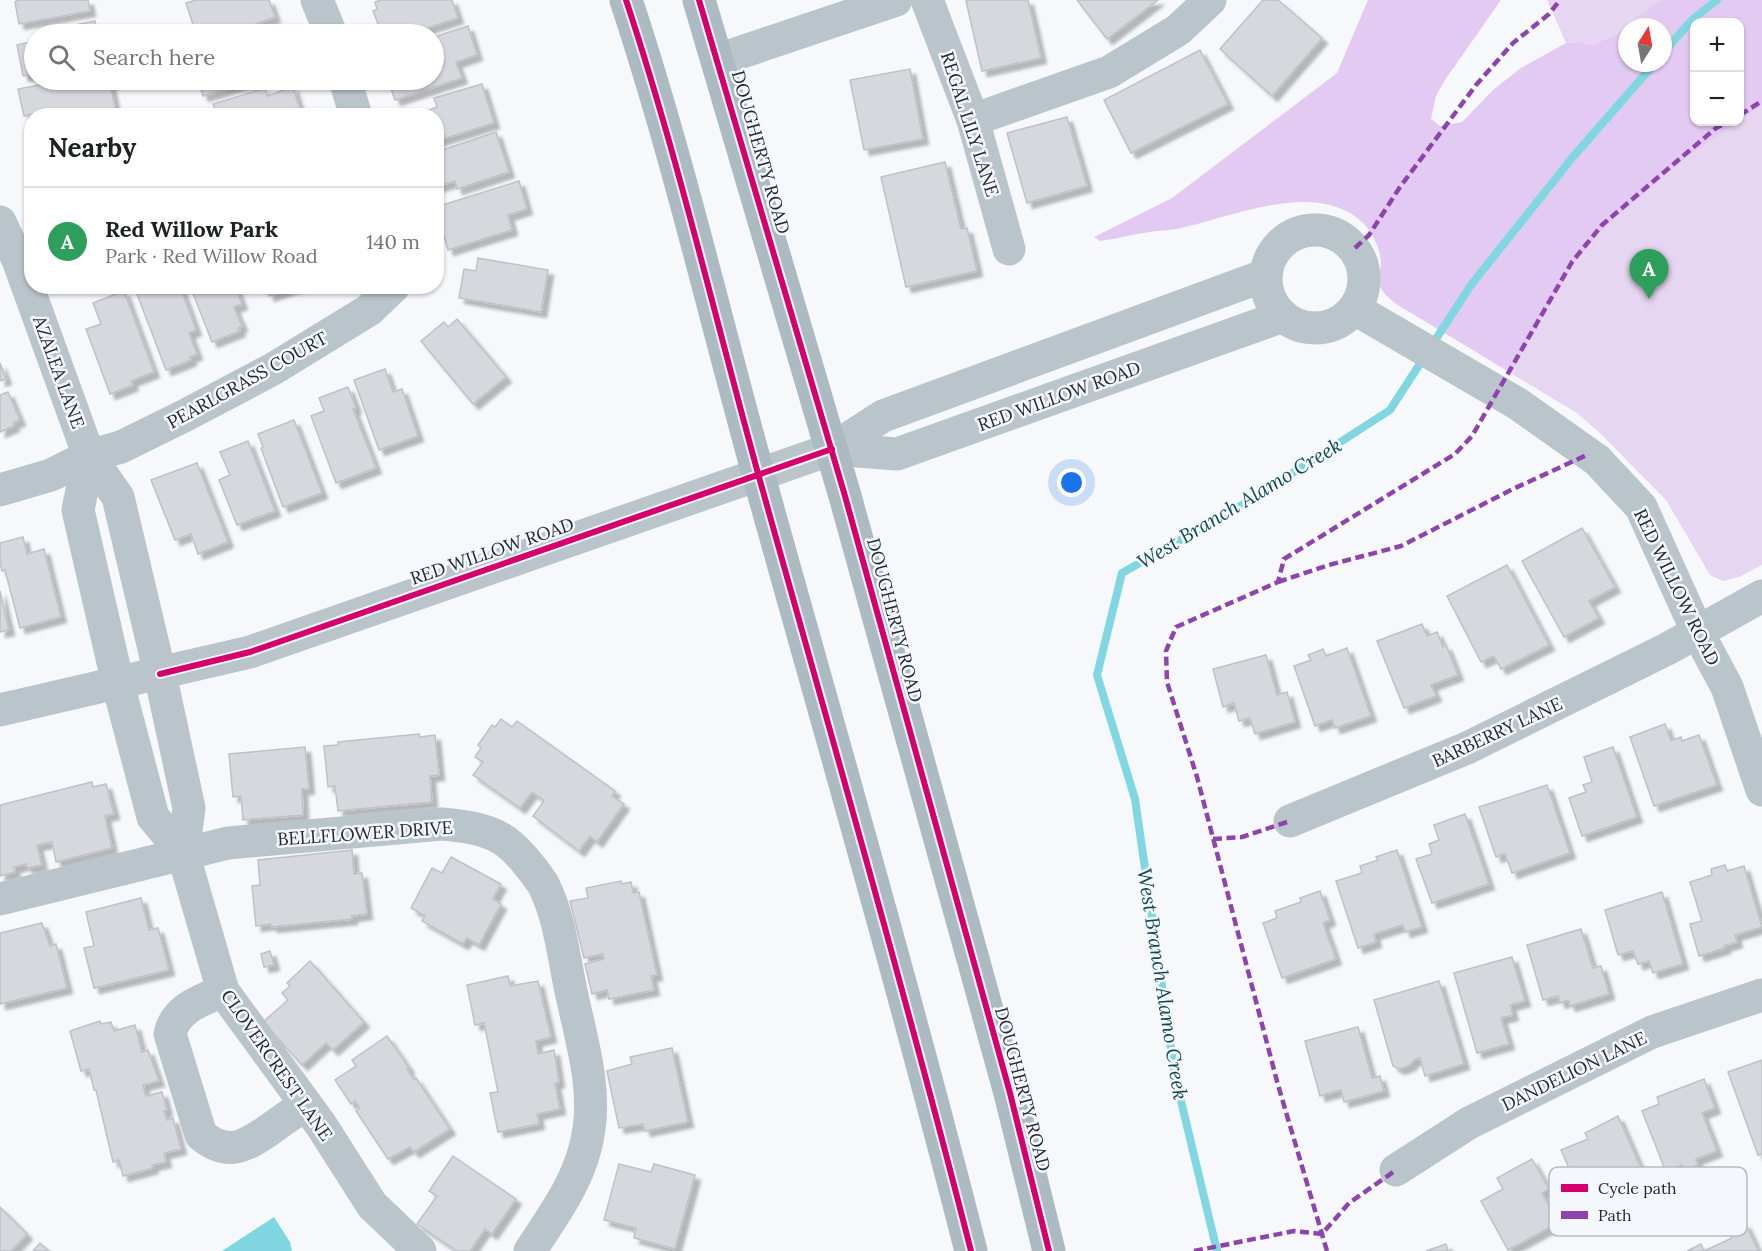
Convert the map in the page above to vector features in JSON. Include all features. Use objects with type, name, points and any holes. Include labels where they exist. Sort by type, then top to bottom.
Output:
[{"type":"main road","points":[[626,0],[656,88],[758,474],[933,1104],[971,1251]]},
{"type":"main road","name":"DOUGHERTY ROAD","points":[[699,0],[832,449],[1010,1093],[1049,1251]]},
{"type":"street","points":[[317,0],[327,24]]},
{"type":"street","points":[[718,60],[896,0]]},
{"type":"street","name":"REGAL LILY LANE","points":[[927,0],[973,120],[1009,249]]},
{"type":"street","points":[[973,120],[1109,72],[1178,30],[1210,0]]},
{"type":"street","points":[[348,90],[354,108]]},
{"type":"street","name":"AZALEA LANE","points":[[0,222],[24,277]]},
{"type":"street","points":[[1316,229],[1331,231],[1344,238],[1355,248],[1365,272],[1365,285],[1355,309],[1346,318],[1321,328],[1295,324],[1283,316],[1270,298],[1266,275],[1269,260],[1277,247],[1288,237],[1302,231],[1316,229]]},
{"type":"street","name":"RED WILLOW ROAD","points":[[0,710],[250,652],[832,449],[883,416],[1266,275]]},
{"type":"street","name":"AZALEA LANE","points":[[30,294],[89,456],[118,497],[160,674]]},
{"type":"street","name":"PEARLGRASS COURT","points":[[0,490],[51,475],[89,456],[121,447],[184,416],[273,369],[369,310],[386,294]]},
{"type":"street","name":"RED WILLOW ROAD","points":[[1355,309],[1518,404],[1597,460],[1641,507],[1697,631],[1727,687],[1762,790]]},
{"type":"street","name":"RED WILLOW ROAD","points":[[832,449],[897,454],[1283,316]]},
{"type":"street","points":[[89,456],[78,510],[118,684]]},
{"type":"street","name":"BARBERRY LANE","points":[[1290,821],[1467,748],[1667,649],[1762,596]]},
{"type":"street","name":"CLOVERCREST LANE","points":[[160,674],[189,808],[183,853]]},
{"type":"street","name":"CLOVERCREST LANE","points":[[118,684],[153,817],[183,853],[223,991],[321,1125],[372,1205],[420,1251]]},
{"type":"street","name":"BELLFLOWER DRIVE","points":[[0,899],[228,843],[442,824],[472,828],[500,838],[524,859],[543,884],[555,916],[591,1091],[590,1129],[577,1174],[561,1204],[530,1251]]},
{"type":"street","points":[[223,991],[180,1013],[172,1025],[170,1034],[201,1135],[221,1147],[234,1148],[247,1145],[305,1105]]},
{"type":"street","name":"DANDELION LANE","points":[[1396,1170],[1469,1123],[1652,1032],[1762,995]]},
{"type":"shaded area","points":[[1368,0],[1501,0],[1436,96],[1431,119],[1440,126],[1462,122],[1494,89],[1521,68],[1566,43],[1579,42],[1592,45],[1618,33],[1618,72],[1672,72],[1672,18],[1634,18],[1660,0],[1762,0],[1762,105],[1744,117],[1744,18],[1690,18],[1690,126],[1731,126],[1685,158],[1606,226],[1574,262],[1511,373],[1388,297],[1379,283],[1381,259],[1373,237],[1363,223],[1344,210],[1322,203],[1297,202],[1247,210],[1174,230],[1100,241],[1094,237],[1172,198],[1337,73]]},
{"type":"shaded area","points":[[1547,0],[1660,0],[1634,18],[1618,18],[1617,34],[1592,45],[1579,42],[1566,43]]},
{"type":"shaded area","points":[[1762,64],[1762,565],[1739,577],[1723,581],[1710,575],[1666,500],[1600,433],[1577,413],[1492,362],[1579,235],[1690,126],[1744,126],[1744,73]]},
{"type":"water","points":[[274,1217],[290,1242],[292,1251],[222,1251]]},
{"type":"building","points":[[19,0],[88,0],[90,11],[19,24],[15,2]]},
{"type":"building","points":[[196,0],[269,0],[275,17],[256,24],[193,24],[186,3]]},
{"type":"building","points":[[381,0],[452,0],[458,18],[440,24],[378,24],[373,11],[377,9],[375,2]]},
{"type":"building","points":[[1028,0],[1041,58],[982,71],[966,1]]},
{"type":"building","points":[[1077,0],[1158,0],[1107,39]]},
{"type":"building","points":[[1263,0],[1278,0],[1322,38],[1272,96],[1220,49]]},
{"type":"building","points":[[95,21],[95,24],[80,24]]},
{"type":"building","points":[[468,26],[477,55],[456,62],[462,78],[444,84],[444,34]]},
{"type":"building","points":[[24,43],[24,76],[23,76],[17,45]]},
{"type":"building","points":[[1200,50],[1228,104],[1131,153],[1104,100]]},
{"type":"building","points":[[910,69],[923,139],[864,150],[850,80]]},
{"type":"building","points":[[482,84],[494,123],[444,139],[444,108],[434,108],[437,107],[434,98]]},
{"type":"building","points":[[18,89],[111,90],[115,108],[24,108],[24,116]]},
{"type":"building","points":[[201,90],[224,90],[203,96]]},
{"type":"building","points":[[258,90],[266,90],[267,96],[284,90],[294,90],[300,108],[214,108],[213,104]]},
{"type":"building","points":[[392,90],[425,90],[395,100]]},
{"type":"building","points":[[1067,117],[1087,186],[1027,203],[1007,133]]},
{"type":"building","points":[[496,132],[509,172],[457,189],[455,181],[444,184],[444,149]]},
{"type":"building","points":[[945,162],[961,229],[967,228],[977,271],[906,287],[881,177]]},
{"type":"building","points":[[519,181],[527,209],[508,215],[512,230],[448,250],[444,236],[444,204]]},
{"type":"building","points":[[478,258],[548,270],[541,312],[459,298],[464,269],[476,271]]},
{"type":"building","points":[[116,294],[125,294],[154,372],[131,381],[133,385],[110,394],[86,329],[101,324],[93,303]]},
{"type":"building","points":[[137,294],[183,294],[196,330],[189,333],[197,354],[190,357],[191,360],[166,370]]},
{"type":"building","points":[[193,294],[238,294],[242,304],[234,307],[242,326],[238,328],[240,331],[212,342]]},
{"type":"building","points":[[457,319],[506,377],[473,404],[421,341],[444,322],[448,327]]},
{"type":"building","points":[[0,363],[6,379],[0,381]]},
{"type":"building","points":[[385,369],[393,392],[402,389],[418,436],[379,450],[354,380]]},
{"type":"building","points":[[348,387],[356,408],[353,409],[376,468],[336,483],[311,416],[324,411],[319,398]]},
{"type":"building","points":[[8,392],[20,420],[13,423],[14,426],[0,432],[0,395]]},
{"type":"building","points":[[294,420],[322,493],[283,507],[258,434]]},
{"type":"building","points":[[248,441],[275,511],[237,525],[219,480],[230,475],[220,452]]},
{"type":"building","points":[[197,463],[228,542],[198,554],[191,534],[175,540],[151,480]]},
{"type":"building","points":[[1582,528],[1615,587],[1589,601],[1599,618],[1564,637],[1522,561]]},
{"type":"building","points":[[23,537],[27,554],[44,549],[61,617],[20,628],[5,570],[2,571],[0,563],[0,543]]},
{"type":"building","points":[[1507,565],[1549,645],[1501,669],[1494,656],[1481,662],[1447,596]]},
{"type":"building","points":[[0,591],[9,630],[0,632]]},
{"type":"building","points":[[1422,624],[1427,636],[1437,632],[1443,647],[1446,645],[1458,675],[1431,685],[1436,696],[1404,708],[1377,641]]},
{"type":"building","points":[[1347,648],[1371,716],[1335,728],[1332,720],[1315,726],[1294,666],[1311,660],[1308,655],[1323,649],[1326,656]]},
{"type":"building","points":[[1266,655],[1277,695],[1287,692],[1295,722],[1255,734],[1250,718],[1239,721],[1234,703],[1223,707],[1213,669]]},
{"type":"building","points":[[501,719],[512,727],[517,721],[615,791],[612,796],[624,804],[597,842],[590,836],[579,851],[533,816],[544,801],[532,792],[520,808],[473,775],[483,762],[475,757],[481,748],[478,745],[492,725],[495,727]]},
{"type":"building","points":[[1665,724],[1671,741],[1681,737],[1682,741],[1699,735],[1717,785],[1654,806],[1630,737]]},
{"type":"building","points":[[419,734],[420,737],[435,735],[439,775],[430,776],[432,802],[338,811],[335,786],[328,787],[324,746],[338,745],[338,742]]},
{"type":"building","points":[[305,747],[309,789],[302,789],[303,815],[243,820],[241,796],[233,797],[229,754]]},
{"type":"building","points":[[1613,747],[1637,817],[1582,836],[1569,798],[1586,792],[1583,785],[1592,782],[1584,757]]},
{"type":"building","points":[[92,782],[93,787],[106,784],[114,814],[105,816],[112,848],[56,862],[52,842],[37,845],[42,865],[27,868],[26,864],[14,867],[15,872],[0,876],[0,805]]},
{"type":"building","points":[[1547,785],[1570,853],[1512,873],[1505,854],[1496,857],[1479,807]]},
{"type":"building","points":[[1465,814],[1489,884],[1432,903],[1416,859],[1432,854],[1429,844],[1439,840],[1434,825]]},
{"type":"building","points":[[352,850],[354,874],[362,873],[367,914],[352,916],[352,919],[272,927],[271,924],[256,926],[252,886],[260,885],[258,860]]},
{"type":"building","points":[[1397,850],[1422,927],[1405,932],[1403,925],[1374,934],[1376,942],[1358,948],[1336,881],[1362,873],[1360,866],[1378,860],[1376,857]]},
{"type":"building","points":[[451,857],[501,884],[493,899],[501,904],[479,945],[467,938],[463,944],[422,921],[425,916],[411,908],[432,868],[442,873]]},
{"type":"building","points":[[1725,865],[1727,871],[1744,866],[1762,927],[1735,935],[1737,942],[1699,956],[1690,924],[1702,921],[1690,882],[1712,875],[1711,869]]},
{"type":"building","points":[[621,881],[622,884],[631,882],[633,893],[639,892],[657,975],[651,976],[654,990],[609,999],[607,990],[592,994],[585,964],[604,959],[603,954],[584,958],[570,901],[588,898],[586,888]]},
{"type":"building","points":[[1320,891],[1330,920],[1323,923],[1336,959],[1282,978],[1263,923],[1277,918],[1275,911],[1301,902],[1300,898]]},
{"type":"building","points":[[1662,892],[1683,964],[1653,973],[1649,961],[1638,964],[1633,951],[1618,955],[1605,910]]},
{"type":"building","points":[[141,898],[149,930],[158,928],[169,970],[94,988],[84,948],[94,946],[86,912]]},
{"type":"building","points":[[42,923],[50,946],[56,944],[67,988],[0,1004],[0,933]]},
{"type":"building","points":[[1581,929],[1593,968],[1601,966],[1609,994],[1570,1006],[1568,1000],[1560,1003],[1558,996],[1543,1000],[1527,945]]},
{"type":"building","points":[[270,951],[274,965],[264,967],[261,954]]},
{"type":"building","points":[[1512,957],[1525,1001],[1510,1005],[1513,1015],[1501,1018],[1509,1044],[1477,1053],[1454,973]]},
{"type":"building","points":[[310,961],[364,1022],[333,1050],[326,1043],[302,1065],[263,1022],[288,1000],[282,993],[290,986],[287,983]]},
{"type":"building","points":[[508,976],[510,986],[538,981],[551,1037],[536,1041],[538,1054],[554,1050],[559,1082],[555,1083],[560,1109],[537,1114],[539,1124],[498,1132],[490,1093],[498,1092],[484,1023],[475,1025],[467,985]]},
{"type":"building","points":[[1439,981],[1464,1064],[1425,1076],[1420,1058],[1400,1069],[1393,1066],[1374,1000]]},
{"type":"building","points":[[100,1021],[101,1024],[111,1022],[114,1031],[135,1025],[142,1052],[148,1050],[159,1081],[143,1085],[146,1096],[162,1092],[167,1120],[173,1118],[181,1149],[164,1153],[166,1162],[123,1176],[119,1160],[113,1162],[89,1069],[81,1071],[70,1031]]},
{"type":"building","points":[[1358,1027],[1372,1078],[1380,1076],[1384,1091],[1344,1102],[1341,1090],[1320,1096],[1305,1041]]},
{"type":"building","points":[[387,1036],[409,1068],[407,1069],[414,1080],[416,1078],[450,1129],[414,1152],[410,1147],[388,1159],[356,1111],[360,1108],[355,1101],[351,1104],[335,1080],[356,1066],[352,1060]]},
{"type":"building","points":[[672,1048],[688,1122],[645,1131],[643,1124],[619,1128],[607,1071],[632,1064],[630,1057]]},
{"type":"building","points":[[1762,1060],[1762,1154],[1758,1155],[1728,1072]]},
{"type":"building","points":[[1704,1079],[1715,1108],[1702,1113],[1717,1151],[1696,1159],[1698,1165],[1693,1167],[1683,1167],[1682,1165],[1664,1167],[1642,1111],[1659,1104],[1657,1097]]},
{"type":"building","points":[[1618,1116],[1640,1167],[1568,1167],[1561,1150],[1588,1139],[1585,1133]]},
{"type":"building","points":[[453,1156],[516,1199],[492,1234],[485,1229],[470,1251],[457,1251],[417,1224],[437,1196],[429,1191]]},
{"type":"building","points":[[1532,1159],[1549,1189],[1542,1193],[1549,1206],[1549,1228],[1508,1250],[1481,1201],[1503,1189],[1497,1178]]},
{"type":"building","points":[[619,1164],[651,1172],[654,1164],[695,1175],[675,1249],[634,1238],[636,1228],[604,1220]]},
{"type":"building","points":[[0,1207],[27,1234],[11,1251],[0,1251]]},
{"type":"building","points":[[1747,1227],[1758,1251],[1704,1251],[1732,1238],[1731,1236],[1747,1236]]},
{"type":"building","points":[[40,1243],[49,1251],[33,1251]]},
{"type":"building","points":[[1446,1244],[1448,1251],[1426,1251]]},
{"type":"building","points":[[1701,1244],[1704,1251],[1687,1251]]},
{"type":"waterway","name":"West Branch Alamo Creek","points":[[1672,43],[1692,20],[1717,0]]},
{"type":"waterway","name":"West Branch Alamo Creek","points":[[1432,345],[1471,285],[1572,158],[1647,72]]},
{"type":"waterway","name":"West Branch Alamo Creek","points":[[1217,1251],[1175,1076],[1135,799],[1097,675],[1122,573],[1249,501],[1390,410],[1425,356]]},
{"type":"marked path","points":[[1355,248],[1369,235],[1400,187],[1476,85],[1513,43],[1549,14],[1560,0]]},
{"type":"marked path","points":[[1744,112],[1762,101]]},
{"type":"marked path","points":[[1327,1251],[1278,1085],[1197,777],[1167,682],[1166,651],[1176,627],[1278,582],[1284,559],[1455,454],[1472,436],[1572,262],[1602,225],[1720,126]]},
{"type":"marked path","points":[[1278,582],[1329,565],[1401,546],[1513,489],[1589,454]]},
{"type":"marked path","points":[[1213,839],[1242,837],[1290,821]]},
{"type":"marked path","points":[[1194,1251],[1294,1231],[1322,1234],[1349,1203],[1396,1170]]},
{"type":"cycle path","points":[[626,0],[663,118],[759,477],[894,960],[971,1251]]},
{"type":"cycle path","points":[[699,0],[845,496],[1010,1093],[1049,1251]]},
{"type":"cycle path","points":[[160,674],[250,652],[832,449]]},
{"type":"place","name":"Red Willow Park","points":[[1649,299]]}]
